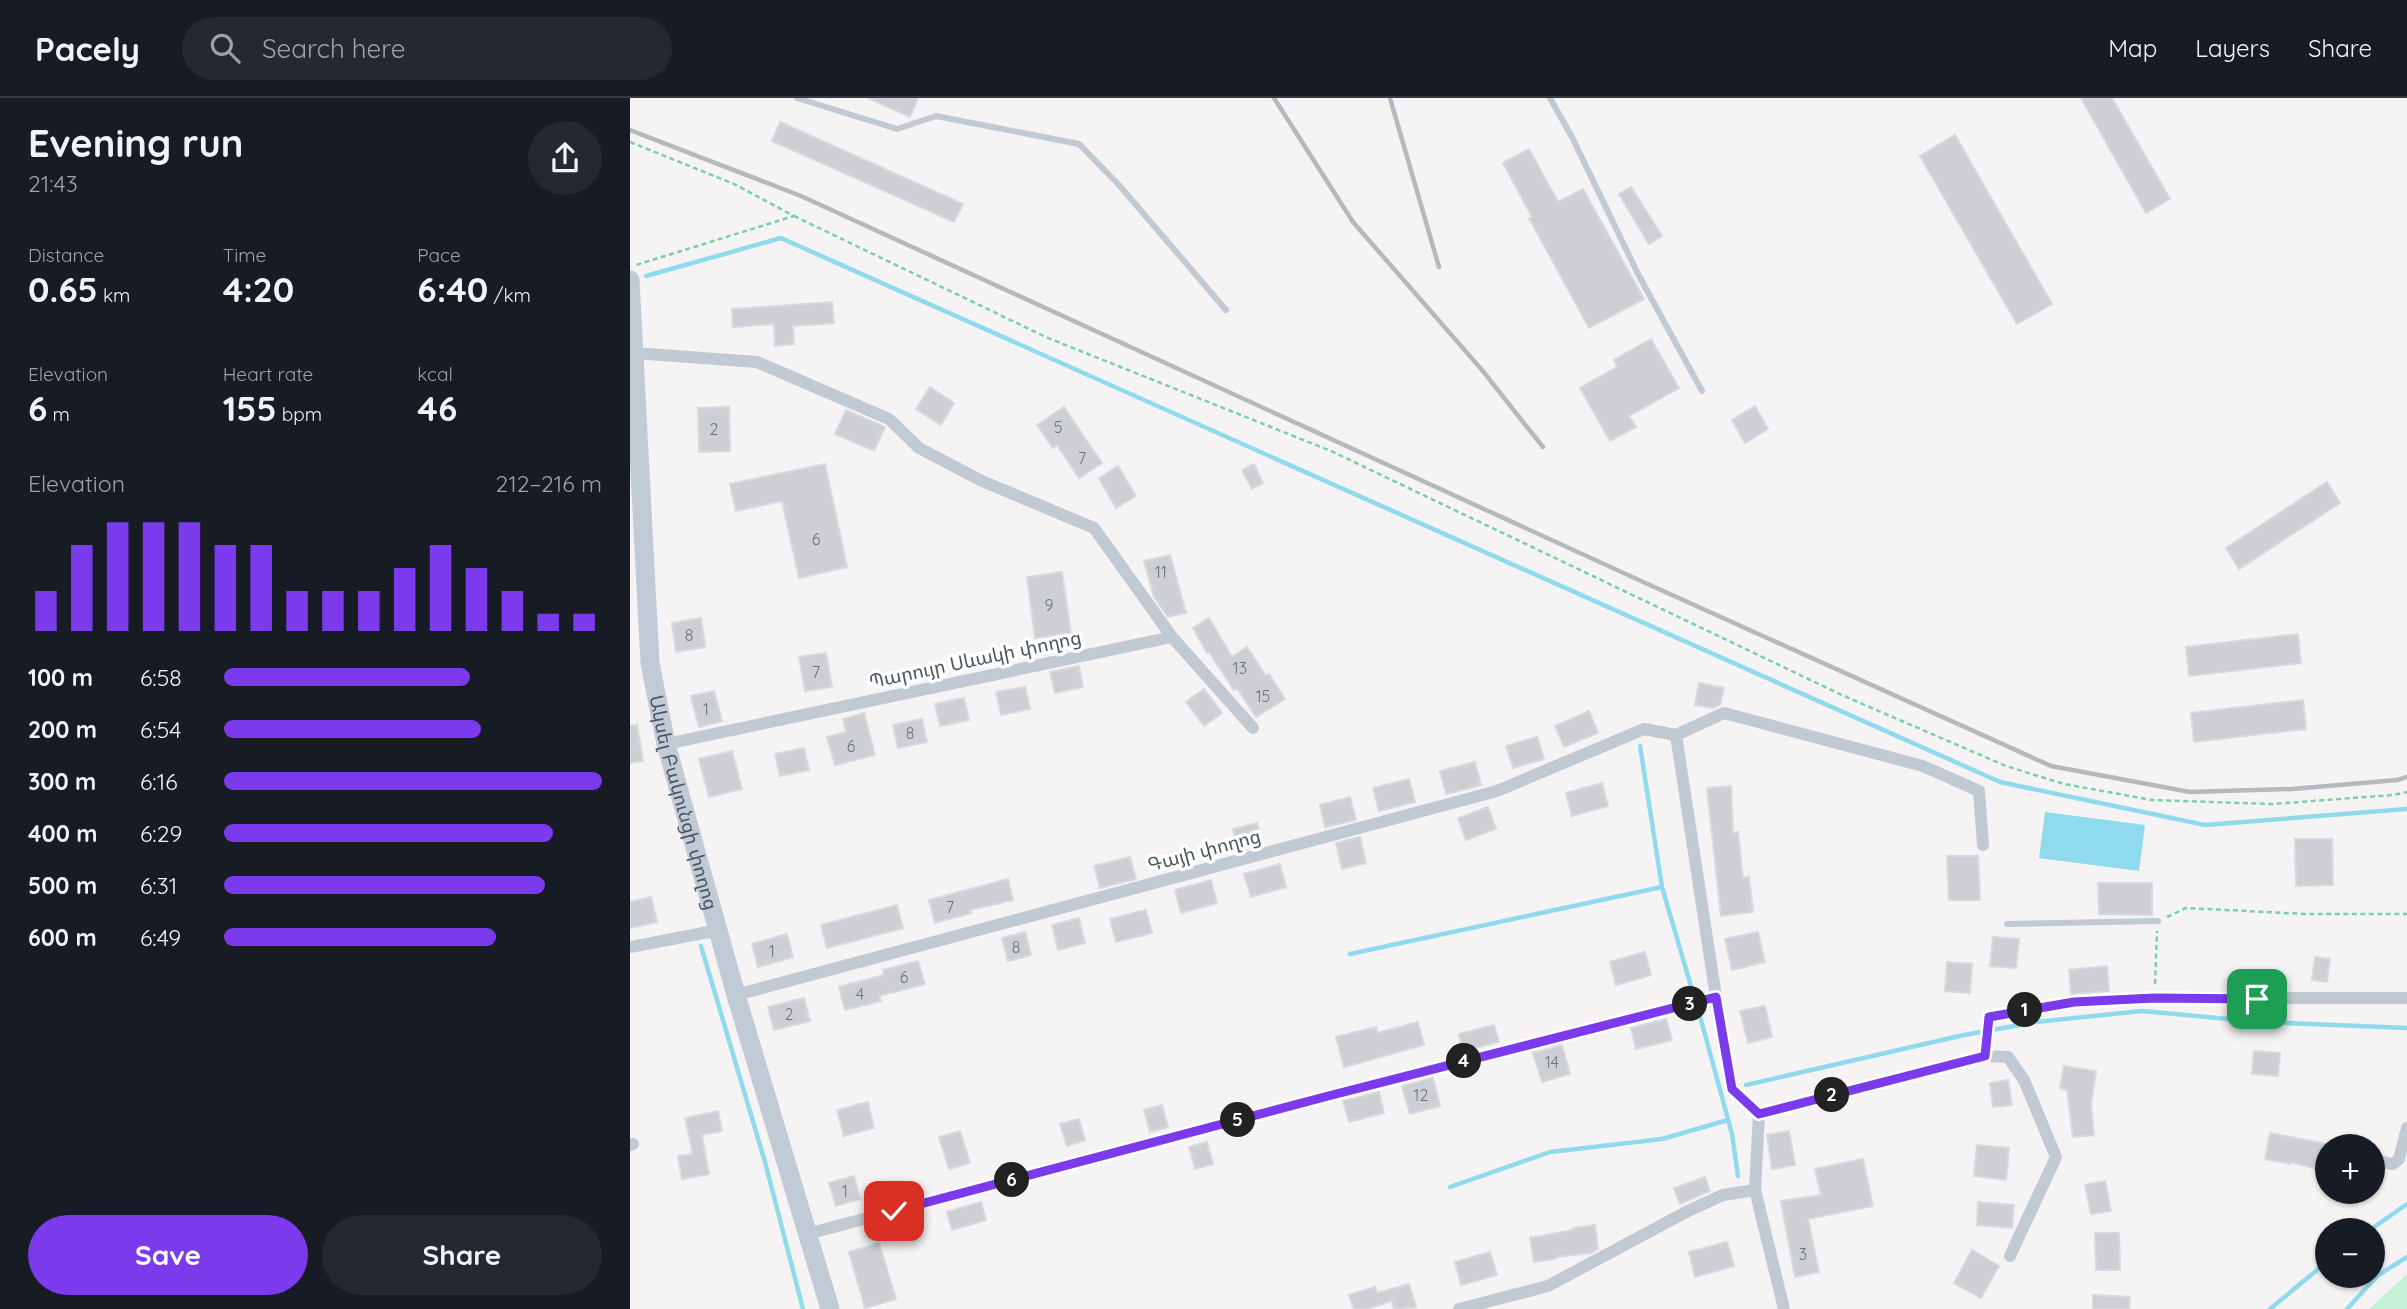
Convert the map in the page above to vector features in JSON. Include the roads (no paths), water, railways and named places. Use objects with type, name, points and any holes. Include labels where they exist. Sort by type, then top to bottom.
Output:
[{"type":"main road","name":"Ակսել Բակունցի փողոց","points":[[630,280],[650,663],[666,744],[736,995],[830,1309]]},
{"type":"street","points":[[632,355],[757,362],[889,419],[919,448],[982,481],[1094,528],[1172,637],[1253,728]]},
{"type":"street","name":"Պարույր Սևակի փողոց","points":[[666,744],[1172,637]]},
{"type":"street","points":[[1759,1114],[1732,1089],[1676,735],[1724,713],[1923,766],[1979,791],[1983,845]]},
{"type":"street","name":"Գայի փողոց","points":[[736,995],[1497,791],[1644,729],[1676,735]]},
{"type":"street","points":[[630,947],[719,930]]},
{"type":"street","points":[[807,1234],[1716,997]]},
{"type":"street","points":[[1985,1056],[1989,1017],[2074,1002],[2154,998],[2407,998]]},
{"type":"street","points":[[1759,1114],[1985,1056],[2008,1057],[2024,1080],[2056,1157],[2010,1256]]},
{"type":"street","points":[[1759,1114],[1755,1190],[1784,1309]]},
{"type":"street","points":[[2385,1162],[2393,1164],[2399,1159],[2407,1128]]},
{"type":"street","points":[[1459,1309],[1548,1286],[1686,1212],[1723,1195],[1755,1190]]},
{"type":"lane","points":[[797,98],[897,129],[936,116],[1079,144],[1119,185],[1226,310]]},
{"type":"lane","points":[[1550,98],[1702,391]]},
{"type":"lane","points":[[2007,924],[2158,920]]},
{"type":"water","points":[[2045,812],[2145,825],[2139,871],[2039,858]]},
{"type":"waterway","points":[[646,276],[781,238],[2000,782],[2205,825],[2407,809]]},
{"type":"waterway","points":[[1640,746],[1662,887],[1693,993]]},
{"type":"waterway","points":[[1350,954],[1662,887]]},
{"type":"waterway","points":[[701,946],[765,1162],[803,1309]]},
{"type":"waterway","points":[[1746,1085],[1964,1035],[2036,1022],[2142,1011],[2261,1022],[2407,1028]]},
{"type":"waterway","points":[[1700,1016],[1732,1134],[1738,1176]]},
{"type":"waterway","points":[[1450,1187],[1550,1152],[1662,1139],[1728,1120]]},
{"type":"waterway","points":[[2385,1219],[2407,1204]]},
{"type":"waterway","points":[[2347,1309],[2377,1276],[2407,1257]]},
{"type":"waterway","points":[[2270,1309],[2315,1272]]},
{"type":"railway","points":[[1274,98],[1353,222],[1482,370],[1543,447]]},
{"type":"railway","points":[[1390,98],[1439,267]]},
{"type":"railway","points":[[630,130],[801,196],[2051,766],[2190,792],[2292,789],[2407,777]]}]
